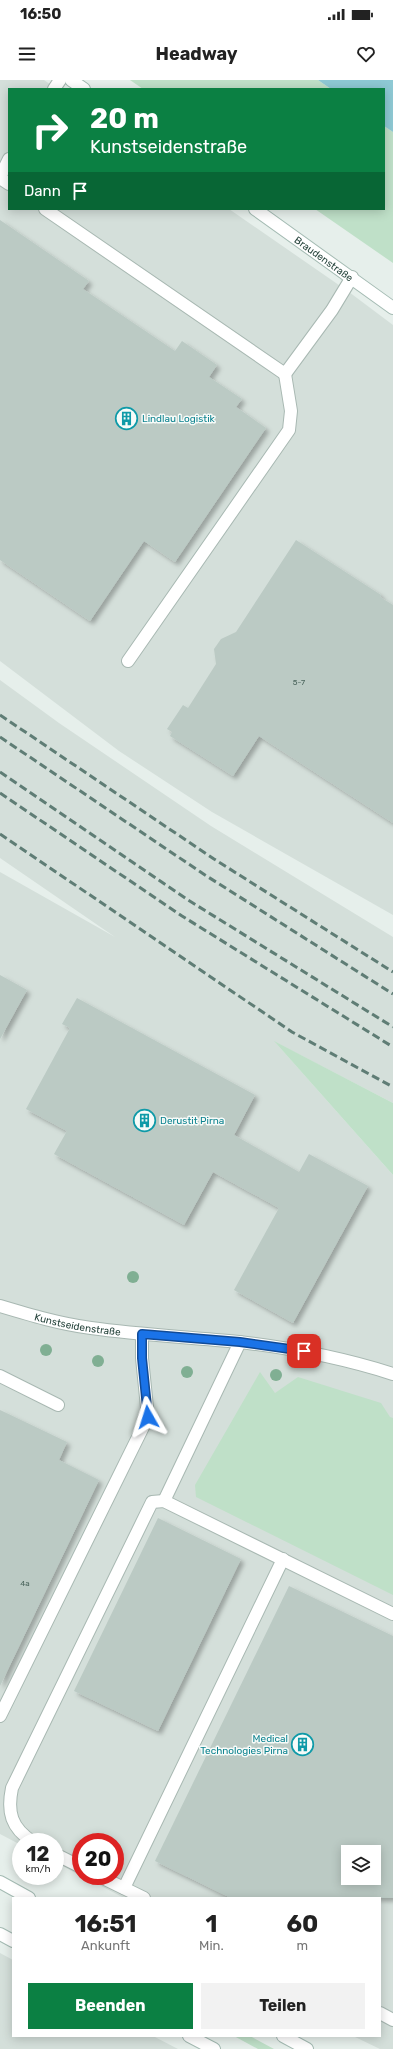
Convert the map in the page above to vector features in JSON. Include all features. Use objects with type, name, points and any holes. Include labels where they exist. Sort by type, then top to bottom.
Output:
[{"type":"street","points":[[71,80],[83,88]]},
{"type":"street","points":[[8,161],[0,177],[8,183]]},
{"type":"street","points":[[46,210],[285,374]]},
{"type":"street","name":"Braudenstraße","points":[[256,210],[352,277],[393,308]]},
{"type":"street","points":[[128,661],[289,430],[291,411],[285,374],[332,310],[352,277]]},
{"type":"street","name":"Kunstseidenstraße","points":[[0,1306],[40,1318],[91,1328],[142,1334],[240,1342],[304,1351],[358,1363],[393,1374]]},
{"type":"street","points":[[0,1716],[148,1417],[142,1358],[142,1334]]},
{"type":"street","points":[[164,1501],[240,1342]]},
{"type":"street","points":[[0,1376],[58,1405]]},
{"type":"street","points":[[23,1833],[17,1828],[9,1804],[12,1788],[152,1502],[164,1501],[393,1614]]},
{"type":"street","points":[[124,1888],[283,1560]]},
{"type":"street","points":[[0,1882],[28,1897]]},
{"type":"street","points":[[118,1885],[142,1897]]},
{"type":"street","points":[[0,1934],[12,1940]]},
{"type":"street","points":[[381,2014],[393,2020]]},
{"type":"street","points":[[191,2037],[214,2049]]},
{"type":"street","points":[[285,2037],[307,2049]]},
{"type":"shaded area","points":[[0,80],[44,80],[56,88],[8,88],[8,210],[230,210],[349,292],[393,325],[393,915],[212,812],[119,751],[0,661]]},
{"type":"shaded area","points":[[0,680],[59,723],[211,826],[393,937],[393,1103],[275,1042],[393,1175],[393,2049],[380,2049],[355,2037],[381,2037],[381,1897],[122,1897],[99,1885],[124,1885],[124,1833],[72,1833],[72,1871],[64,1867],[64,1833],[12,1833],[12,1840],[0,1834],[0,872],[115,937],[0,858]]},
{"type":"shaded area","points":[[0,1953],[12,1959],[12,2037],[155,2037],[178,2049],[0,2049]]},
{"type":"green space","points":[[130,80],[318,80],[330,88],[142,88]]},
{"type":"green space","points":[[385,127],[393,132],[393,263],[316,210],[385,210]]},
{"type":"green space","points":[[274,1041],[393,1103],[393,1175]]},
{"type":"green space","points":[[260,1372],[275,1393],[298,1377],[381,1403],[390,1417],[393,1418],[393,1595],[196,1497],[195,1485]]},
{"type":"green space","points":[[236,2037],[252,2037],[274,2049],[258,2049]]},
{"type":"water","points":[[318,80],[393,80],[393,132],[385,127],[385,88],[330,88]]},
{"type":"building","name":"Lindlau Logistik","points":[[0,220],[89,281],[83,289],[175,351],[182,341],[217,365],[209,377],[242,399],[236,407],[266,428],[175,562],[144,541],[90,621],[0,560]]},
{"type":"building","points":[[296,540],[381,595],[380,597],[393,605],[393,823],[259,736],[233,776],[170,736],[172,732],[167,729],[183,705],[188,708],[216,664],[214,649],[221,639],[236,632]]},
{"type":"building","points":[[0,975],[27,990],[0,1039]]},
{"type":"building","name":"Derustit Pirna","points":[[77,998],[255,1095],[234,1135],[299,1172],[309,1154],[368,1186],[293,1323],[234,1290],[279,1208],[213,1172],[184,1225],[54,1154],[67,1131],[26,1109],[70,1028],[62,1024]]},
{"type":"building","points":[[0,1410],[67,1442],[59,1460],[99,1480],[0,1686]]},
{"type":"building","points":[[158,1518],[241,1559],[158,1731],[74,1691]]},
{"type":"building","name":"Medical Technologies Pirna","points":[[289,1586],[393,1636],[393,1898],[229,1897],[155,1861]]},
{"type":"railway","points":[[0,715],[214,859],[393,972]]},
{"type":"railway","points":[[0,737],[205,875],[393,994]]},
{"type":"railway","points":[[0,772],[188,900],[393,1027]]},
{"type":"railway","points":[[0,793],[182,916],[393,1047]]},
{"type":"railway","points":[[0,834],[292,1032],[393,1087]]},
{"type":"place","name":"Lindlau Logistik","points":[[126,418]]},
{"type":"place","name":"Derustit Pirna","points":[[144,1120]]},
{"type":"place","name":"Medical Technologies Pirna","points":[[303,1744]]},
{"type":"route","points":[[148,1417],[142,1358],[142,1334],[240,1342],[304,1351]]}]
